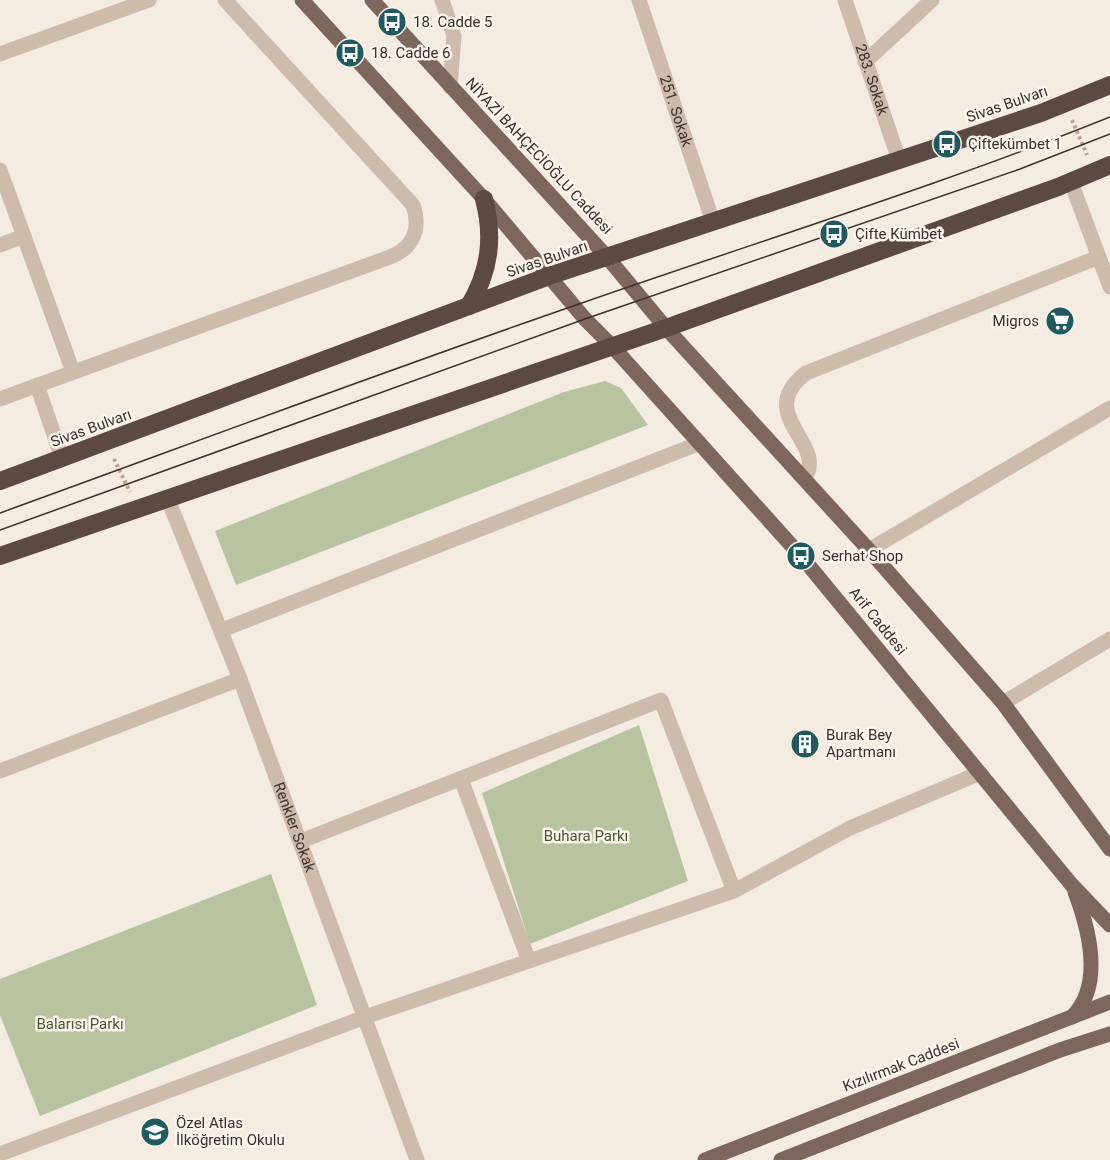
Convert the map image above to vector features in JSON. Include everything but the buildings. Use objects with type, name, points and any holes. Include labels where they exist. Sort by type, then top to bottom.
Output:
[{"type":"highway","name":"Sivas Bulvarı","points":[[0,481],[549,276],[1041,113],[1110,85]]},
{"type":"highway","points":[[0,556],[666,328],[1102,169]]},
{"type":"highway","points":[[469,306],[484,278],[490,247],[490,231],[484,199]]},
{"type":"main road","points":[[302,0],[484,199]]},
{"type":"main road","name":"NİYAZİ BAHÇECİOĞLU Caddesi","points":[[372,0],[607,257],[666,328]]},
{"type":"main road","name":"Arif Caddesi","points":[[484,199],[585,320],[612,346],[801,556],[1071,884],[1110,925]]},
{"type":"main road","points":[[666,328],[869,550],[1004,703],[1110,849]]},
{"type":"main road","points":[[1068,1020],[1085,999],[1091,978],[1086,929],[1071,884]]},
{"type":"main road","name":"Kızılırmak Caddesi","points":[[705,1160],[1110,1002]]},
{"type":"main road","points":[[791,1158],[1060,1050],[1110,1034]]},
{"type":"street","points":[[0,54],[149,0]]},
{"type":"street","points":[[0,399],[390,257],[406,249],[415,234],[417,225],[413,205],[225,0]]},
{"type":"street","points":[[442,0],[454,36],[450,87]]},
{"type":"street","name":"251. Sokak","points":[[639,0],[713,222]]},
{"type":"street","name":"283. Sokak","points":[[844,0],[899,160]]},
{"type":"street","points":[[865,62],[932,0]]},
{"type":"street","points":[[0,170],[73,372]]},
{"type":"street","points":[[1071,182],[1110,287]]},
{"type":"street","points":[[0,245],[24,236]]},
{"type":"street","points":[[804,479],[810,468],[808,456],[787,417],[786,407],[790,390],[797,380],[807,373],[1099,257]]},
{"type":"street","points":[[37,385],[62,458]]},
{"type":"street","points":[[869,550],[1110,408]]},
{"type":"street","points":[[222,630],[700,443]]},
{"type":"street","name":"Renkler Sokak","points":[[167,497],[222,630],[302,842],[417,1160]]},
{"type":"street","points":[[1004,703],[1110,639]]},
{"type":"street","points":[[0,771],[240,679]]},
{"type":"street","points":[[302,842],[661,700],[734,891]]},
{"type":"street","points":[[0,1154],[365,1017],[734,891],[850,828],[980,773]]},
{"type":"street","points":[[461,779],[529,961]]},
{"type":"path","points":[[1065,103],[1102,169]]},
{"type":"path","points":[[106,442],[137,508]]},
{"type":"green space","points":[[605,381],[621,388],[648,425],[236,585],[215,531],[564,392]]},
{"type":"green space","name":"Buhara Parkı","points":[[639,725],[688,881],[530,944],[482,793]]},
{"type":"green space","name":"Balarısı Parkı","points":[[271,874],[317,1005],[40,1116],[0,1015],[0,979]]},
{"type":"tram line","points":[[0,513],[434,355],[912,191],[1110,117]]},
{"type":"tram line","points":[[0,530],[585,319],[1020,169],[1110,134]]},
{"type":"place","name":"18. Cadde 5","points":[[392,22]]},
{"type":"place","name":"18. Cadde 6","points":[[350,53]]},
{"type":"place","name":"Çiftekümbet 1","points":[[947,144]]},
{"type":"place","name":"Çifte Kümbet","points":[[834,234]]},
{"type":"place","name":"Migros","points":[[1060,321]]},
{"type":"place","name":"Serhat Shop","points":[[801,556]]},
{"type":"place","name":"Burak Bey Apartmanı","points":[[805,744]]},
{"type":"place","name":"Özel Atlas İlköğretim Okulu","points":[[155,1132]]}]
